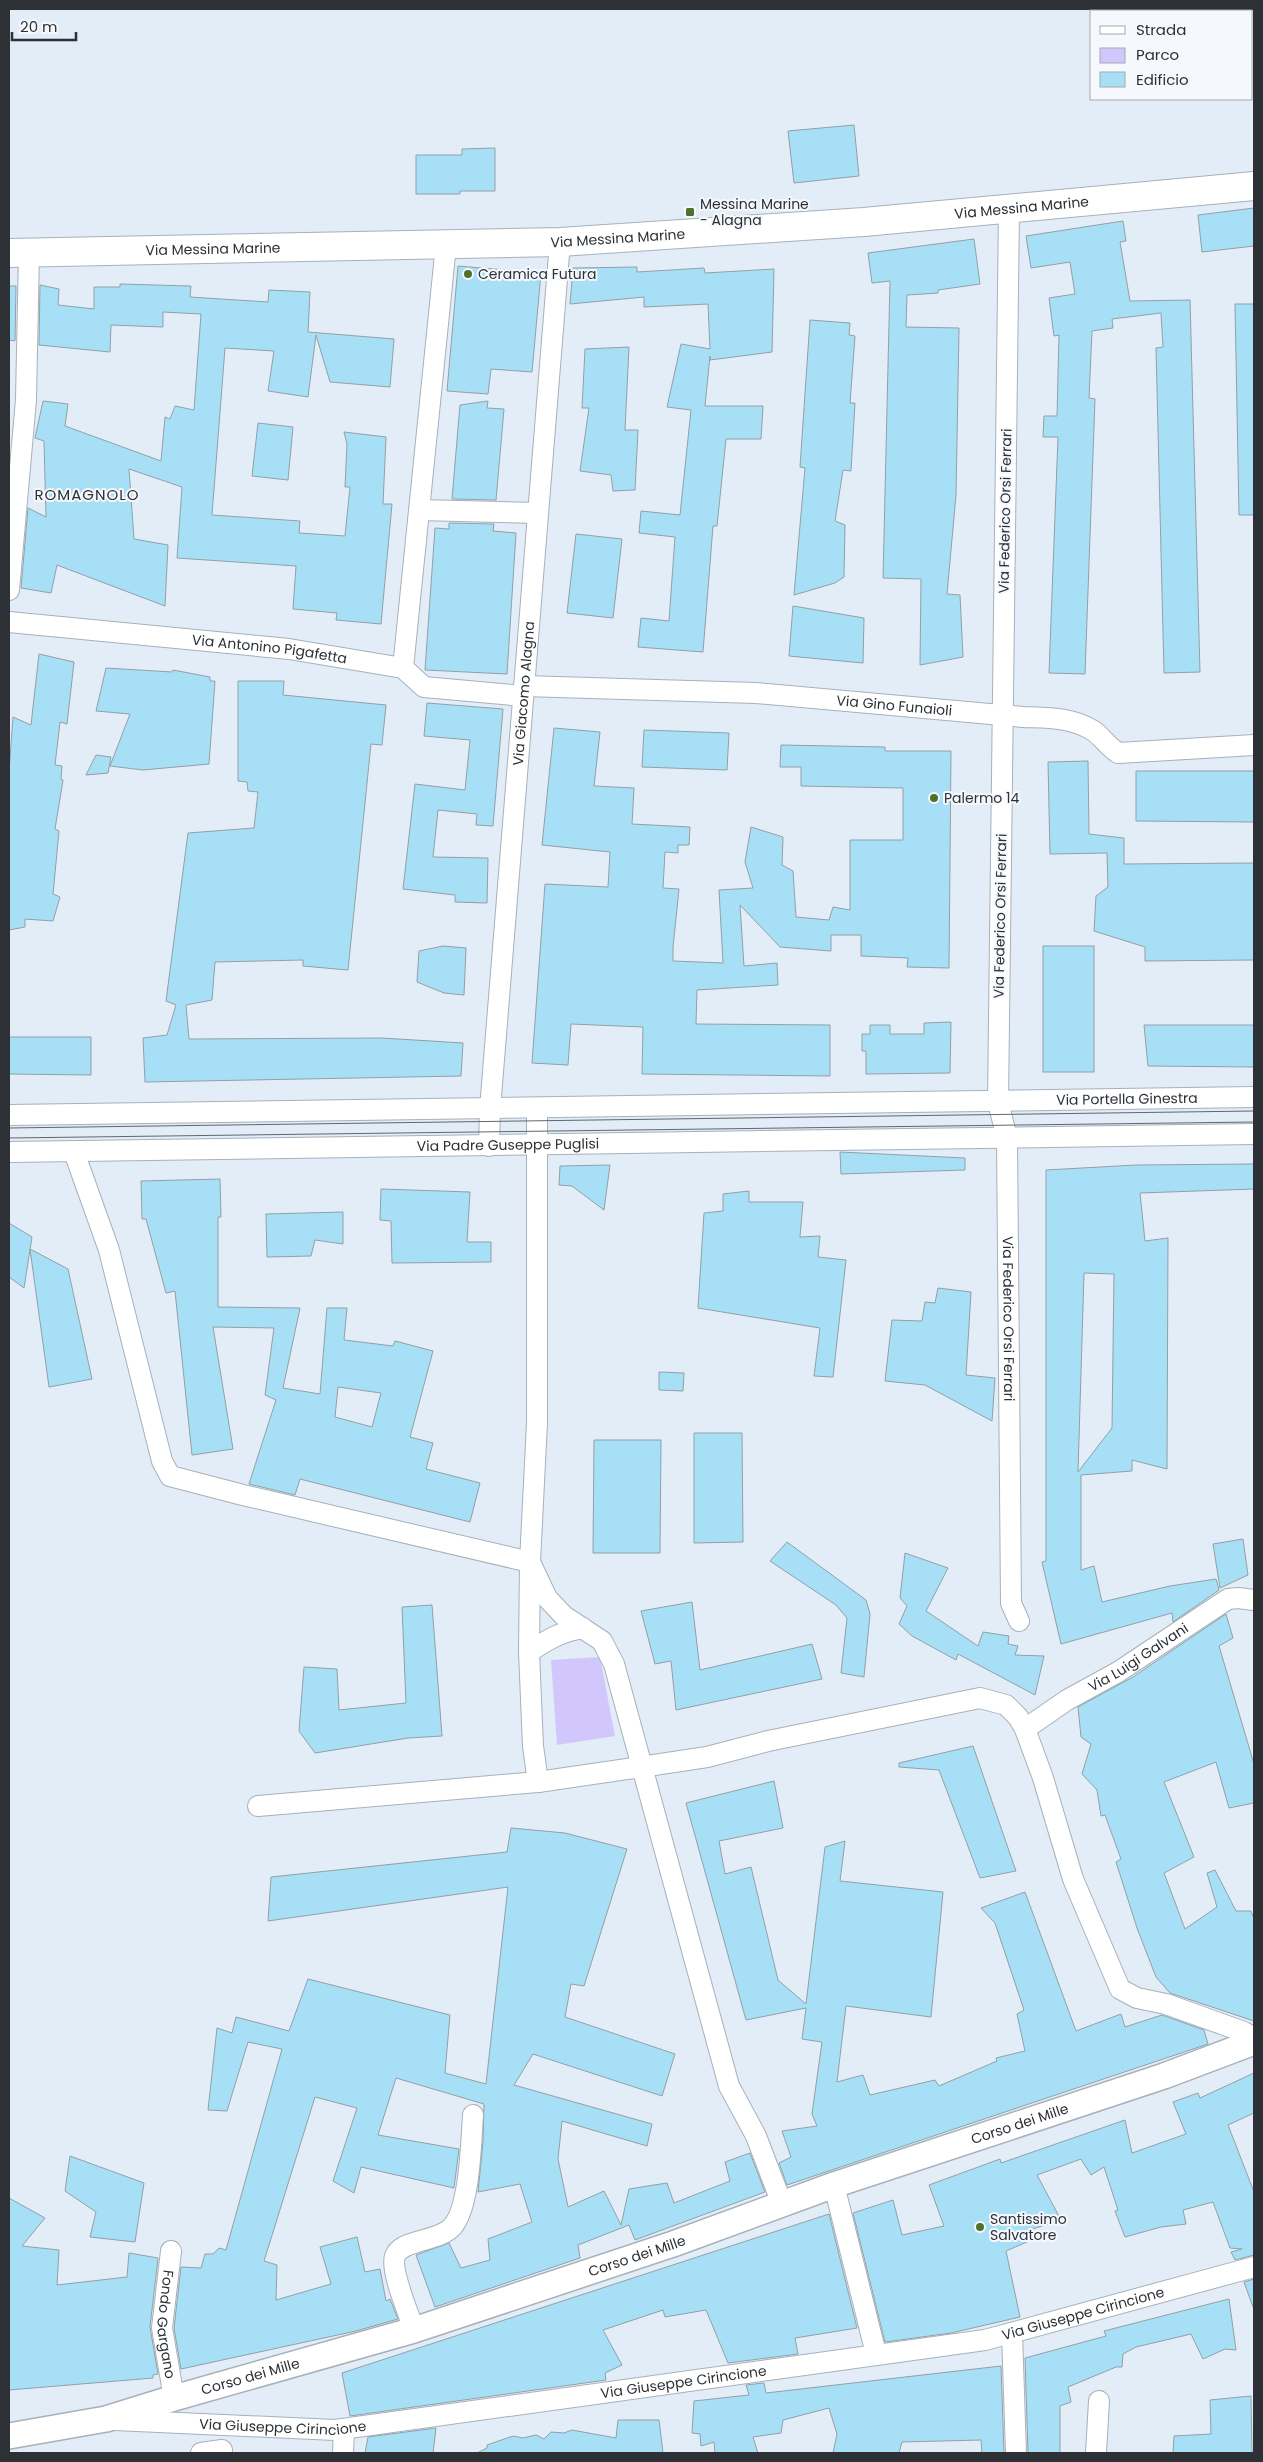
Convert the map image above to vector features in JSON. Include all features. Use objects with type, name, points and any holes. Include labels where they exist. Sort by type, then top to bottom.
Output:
[{"type":"main road","name":"Via Messina Marine","points":[[19,253],[560,242],[864,222],[1254,186]]},
{"type":"street","name":"Via Federico Orsi Ferrari","points":[[1009,208],[998,1102],[1007,1138],[1011,1603],[1019,1621]]},
{"type":"street","name":"Via Giacomo Alagna","points":[[489,1146],[490,1109],[560,242]]},
{"type":"street","points":[[446,245],[403,668],[424,687],[524,691]]},
{"type":"street","points":[[9,590],[26,400],[19,253]]},
{"type":"street","points":[[419,510],[538,512]]},
{"type":"street","name":"Via Antonino Pigafetta","points":[[9,622],[288,649],[403,668]]},
{"type":"street","name":"Via Gino Funaioli","points":[[524,691],[756,693],[1002,715],[1062,718],[1093,730],[1106,746],[1118,753],[1254,745]]},
{"type":"street","name":"Via Portella Ginestra","points":[[998,1102],[1254,1098]]},
{"type":"street","points":[[9,1115],[998,1102]]},
{"type":"street","points":[[537,1108],[537,1423],[530,1562],[529,1652],[533,1746],[538,1782]]},
{"type":"street","points":[[1007,1138],[1254,1134]]},
{"type":"street","name":"Via Padre Guseppe Puglisi","points":[[9,1152],[1007,1138]]},
{"type":"street","points":[[74,1152],[109,1250],[162,1461],[170,1476],[243,1495],[530,1562]]},
{"type":"street","points":[[530,1562],[547,1598],[564,1616],[602,1641],[614,1664],[729,2086],[756,2136],[782,2204]]},
{"type":"street","name":"Via Luigi Galvani","points":[[1025,1729],[1067,1700],[1118,1672],[1228,1599],[1254,1600]]},
{"type":"street","points":[[529,1652],[562,1633],[583,1628]]},
{"type":"street","points":[[258,1806],[538,1782],[641,1767],[707,1757],[768,1741],[980,1698],[1006,1705],[1018,1717],[1025,1729],[1043,1778],[1073,1879],[1120,1990],[1137,1998],[1166,2004],[1192,2013],[1244,2032],[1254,2038]]},
{"type":"street","name":"Corso dei Mille","points":[[9,2436],[106,2419],[414,2330],[672,2244],[834,2185],[1164,2076],[1254,2042]]},
{"type":"street","points":[[414,2330],[398,2280],[394,2263],[396,2254],[405,2245],[436,2236],[452,2228],[460,2213],[467,2186],[474,2115]]},
{"type":"street","points":[[834,2185],[876,2354]]},
{"type":"street","name":"Fondo Gargano","points":[[171,2251],[162,2328],[174,2398]]},
{"type":"street","name":"Via Giuseppe Cirincione","points":[[106,2419],[344,2429],[985,2340],[1254,2267]]},
{"type":"street","points":[[1012,2333],[1016,2453]]},
{"type":"street","points":[[1096,2453],[1098,2401]]},
{"type":"street","points":[[343,2453],[344,2429]]},
{"type":"street","points":[[201,2453],[222,2450]]},
{"type":"green space","points":[[600,1657],[615,1736],[557,1745],[551,1660]]},
{"type":"building","points":[[854,125],[859,176],[794,183],[788,131]]},
{"type":"building","points":[[495,148],[495,191],[460,191],[460,194],[416,194],[416,155],[462,155],[462,149]]},
{"type":"building","points":[[1254,208],[1254,246],[1202,252],[1198,215]]},
{"type":"building","points":[[1123,221],[1126,241],[1120,242],[1130,301],[1190,300],[1200,672],[1164,673],[1156,348],[1163,347],[1161,313],[1112,319],[1113,328],[1092,331],[1089,398],[1095,399],[1085,674],[1049,673],[1058,437],[1043,437],[1044,416],[1057,416],[1059,335],[1054,336],[1049,298],[1075,294],[1070,262],[1031,268],[1026,236]]},
{"type":"building","points":[[974,239],[980,284],[938,290],[938,293],[907,295],[906,327],[959,328],[956,495],[947,594],[960,595],[963,657],[920,665],[921,579],[883,578],[890,281],[872,283],[868,253]]},
{"type":"building","points":[[458,266],[541,273],[532,372],[491,369],[488,394],[447,391]]},
{"type":"building","points":[[637,267],[637,272],[704,268],[705,273],[774,269],[772,352],[710,360],[710,356],[705,406],[763,406],[761,439],[726,439],[717,526],[713,526],[703,652],[638,647],[641,618],[669,621],[675,537],[639,533],[641,511],[680,515],[691,410],[667,407],[681,344],[710,349],[708,304],[644,307],[644,297],[570,304],[573,268]]},
{"type":"building","points":[[120,284],[191,286],[190,297],[268,302],[269,290],[310,292],[308,332],[394,339],[390,387],[330,382],[316,335],[308,397],[268,391],[274,351],[225,348],[212,515],[300,521],[299,533],[345,536],[350,487],[345,487],[347,444],[344,432],[386,437],[383,504],[392,504],[381,624],[336,620],[337,613],[293,609],[296,566],[177,558],[182,487],[129,469],[134,539],[168,545],[165,606],[57,565],[51,593],[21,588],[28,508],[46,517],[44,441],[35,438],[43,401],[68,404],[65,426],[161,461],[165,417],[170,419],[175,406],[194,410],[201,314],[163,312],[163,327],[111,325],[110,352],[39,345],[40,285],[59,289],[58,305],[94,309],[94,287],[120,287]]},
{"type":"building","points":[[9,286],[16,286],[15,341],[9,340]]},
{"type":"building","points":[[1235,304],[1254,304],[1254,515],[1239,515]]},
{"type":"building","points":[[810,320],[850,323],[849,335],[855,336],[850,403],[855,403],[851,471],[843,470],[835,521],[845,525],[844,577],[835,583],[794,595],[805,468],[800,467]]},
{"type":"building","points":[[629,347],[625,430],[638,430],[635,490],[613,491],[611,475],[580,471],[589,408],[582,408],[585,349]]},
{"type":"building","points":[[488,401],[487,408],[504,409],[496,500],[452,499],[460,405]]},
{"type":"building","points":[[258,423],[293,427],[288,480],[252,476]]},
{"type":"building","points":[[449,523],[494,524],[493,531],[516,533],[507,674],[425,670],[435,528],[449,529]]},
{"type":"building","points":[[576,534],[622,539],[613,618],[567,613]]},
{"type":"building","points":[[793,606],[864,618],[863,663],[789,656]]},
{"type":"building","points":[[39,654],[74,662],[67,724],[60,722],[55,765],[62,766],[61,779],[63,780],[55,829],[59,831],[53,894],[60,897],[53,921],[25,919],[25,927],[9,930],[9,772],[13,717],[31,725]]},
{"type":"building","points":[[106,668],[172,672],[173,670],[210,677],[210,681],[215,681],[209,764],[143,770],[110,766],[130,714],[96,711]]},
{"type":"building","points":[[238,681],[284,681],[283,695],[386,705],[382,745],[371,744],[348,970],[303,966],[303,960],[215,962],[212,1000],[186,1005],[189,1039],[382,1038],[463,1043],[461,1076],[145,1082],[143,1038],[167,1035],[176,1005],[166,1001],[188,833],[254,828],[258,792],[248,791],[247,782],[238,781]]},
{"type":"building","points":[[427,703],[503,709],[493,826],[476,825],[477,814],[438,810],[433,857],[488,858],[487,903],[455,902],[455,895],[403,889],[415,784],[465,790],[470,740],[424,736]]},
{"type":"building","points":[[554,728],[600,732],[594,786],[634,788],[632,824],[690,827],[689,845],[678,845],[678,853],[665,852],[663,888],[679,889],[673,961],[723,963],[719,890],[753,888],[745,862],[751,827],[783,837],[782,865],[793,871],[796,917],[829,920],[833,907],[850,910],[850,840],[903,840],[903,788],[801,786],[801,767],[780,767],[781,745],[885,747],[885,751],[951,751],[949,968],[907,967],[908,958],[861,956],[861,935],[831,935],[831,951],[780,947],[740,905],[744,966],[777,963],[778,985],[697,990],[696,1024],[830,1025],[830,1076],[642,1074],[643,1027],[571,1024],[568,1065],[532,1063],[545,884],[608,887],[610,852],[542,845]]},
{"type":"building","points":[[644,730],[729,733],[727,770],[642,767]]},
{"type":"building","points":[[96,755],[111,757],[108,773],[86,775]]},
{"type":"building","points":[[1088,761],[1089,834],[1124,838],[1124,864],[1254,863],[1254,960],[1145,961],[1145,947],[1094,931],[1096,896],[1108,887],[1107,853],[1050,854],[1048,762]]},
{"type":"building","points":[[1136,771],[1254,771],[1254,822],[1136,821]]},
{"type":"building","points":[[443,946],[466,948],[464,995],[444,993],[417,982],[419,951]]},
{"type":"building","points":[[1043,946],[1094,946],[1094,1072],[1043,1072]]},
{"type":"building","points":[[951,1022],[950,1073],[866,1074],[866,1051],[862,1051],[862,1034],[870,1034],[870,1025],[890,1025],[890,1034],[924,1034],[924,1023]]},
{"type":"building","points":[[1144,1025],[1254,1025],[1254,1067],[1148,1066]]},
{"type":"building","points":[[9,1037],[91,1037],[91,1075],[9,1074]]},
{"type":"building","points":[[840,1152],[965,1158],[965,1170],[841,1174]]},
{"type":"building","points":[[1254,1164],[1254,1189],[1140,1193],[1145,1241],[1168,1238],[1167,1469],[1132,1460],[1132,1471],[1081,1475],[1081,1570],[1094,1566],[1102,1602],[1170,1586],[1216,1579],[1219,1590],[1173,1622],[1172,1613],[1061,1644],[1042,1562],[1046,1561],[1046,1170],[1136,1165]],"holes":[[[1084,1273],[1114,1274],[1112,1428],[1078,1472]]]},
{"type":"building","points":[[610,1165],[604,1210],[572,1186],[559,1185],[560,1166]]},
{"type":"building","points":[[220,1179],[221,1217],[218,1217],[218,1307],[300,1308],[283,1388],[320,1394],[327,1308],[347,1308],[344,1340],[393,1346],[395,1341],[433,1351],[410,1437],[433,1443],[426,1469],[480,1483],[470,1522],[300,1479],[295,1495],[249,1484],[276,1400],[265,1395],[274,1328],[213,1327],[233,1449],[192,1455],[175,1291],[166,1293],[146,1219],[142,1219],[141,1181]],"holes":[[[338,1387],[381,1393],[372,1427],[335,1417]]]},
{"type":"building","points":[[381,1189],[470,1192],[467,1242],[491,1242],[491,1262],[392,1263],[391,1221],[380,1220]]},
{"type":"building","points":[[749,1191],[749,1202],[803,1202],[800,1237],[820,1236],[818,1257],[846,1260],[833,1377],[814,1376],[820,1328],[698,1308],[704,1213],[723,1211],[723,1194]]},
{"type":"building","points":[[343,1212],[343,1244],[315,1240],[311,1256],[267,1257],[266,1214]]},
{"type":"building","points":[[9,1223],[32,1237],[24,1288],[9,1277]]},
{"type":"building","points":[[30,1249],[68,1269],[92,1379],[49,1387]]},
{"type":"building","points":[[938,1288],[971,1292],[966,1375],[995,1378],[992,1421],[925,1385],[885,1381],[892,1320],[922,1321],[925,1302],[935,1303]]},
{"type":"building","points":[[659,1372],[684,1373],[683,1391],[659,1390]]},
{"type":"building","points":[[694,1433],[742,1433],[743,1542],[694,1543]]},
{"type":"building","points":[[594,1440],[661,1440],[660,1553],[593,1553]]},
{"type":"building","points":[[1243,1539],[1248,1575],[1220,1588],[1213,1544]]},
{"type":"building","points":[[787,1542],[866,1600],[870,1614],[864,1677],[841,1673],[847,1618],[836,1605],[770,1561]]},
{"type":"building","points":[[905,1553],[948,1568],[926,1611],[978,1646],[983,1632],[1009,1636],[1008,1644],[1018,1646],[1015,1655],[1044,1656],[1035,1695],[958,1654],[956,1660],[912,1636],[899,1624],[907,1606],[900,1598]]},
{"type":"building","points":[[692,1602],[700,1670],[812,1644],[822,1679],[676,1710],[671,1661],[655,1664],[641,1611]]},
{"type":"building","points":[[432,1605],[442,1736],[408,1738],[315,1753],[299,1731],[304,1667],[337,1669],[339,1710],[406,1703],[402,1607]]},
{"type":"building","points":[[1226,1614],[1233,1638],[1219,1646],[1254,1764],[1254,1803],[1229,1808],[1216,1762],[1164,1782],[1194,1857],[1164,1873],[1185,1929],[1217,1907],[1207,1873],[1215,1870],[1236,1911],[1251,1911],[1254,1919],[1254,2021],[1170,1993],[1156,1977],[1137,1928],[1116,1862],[1121,1859],[1105,1815],[1101,1816],[1097,1790],[1082,1774],[1091,1744],[1081,1737],[1078,1707],[1133,1677]]},
{"type":"building","points":[[973,1746],[1016,1871],[980,1878],[939,1770],[899,1767],[899,1763]]},
{"type":"building","points":[[774,1781],[783,1828],[719,1841],[725,1874],[751,1867],[778,1980],[806,2004],[825,1847],[845,1841],[840,1881],[943,1892],[931,2017],[846,2006],[837,2082],[863,2075],[870,2095],[935,2080],[939,2086],[997,2061],[996,2058],[1025,2051],[1017,2014],[1024,2010],[995,1923],[981,1908],[1025,1892],[1076,2031],[1121,2014],[1125,2027],[1162,2015],[1204,2030],[1208,2044],[787,2185],[779,2163],[791,2157],[782,2131],[817,2126],[812,2114],[822,2042],[802,2039],[806,2008],[746,2020],[686,1803]]},
{"type":"building","points":[[511,1828],[565,1833],[627,1849],[584,1986],[571,1984],[565,2017],[675,2054],[662,2096],[533,2054],[514,2085],[652,2124],[647,2146],[562,2121],[558,2159],[568,2207],[604,2191],[621,2225],[629,2189],[667,2183],[674,2203],[730,2181],[725,2162],[750,2153],[765,2192],[635,2240],[629,2225],[578,2245],[580,2258],[435,2307],[416,2255],[449,2243],[461,2268],[490,2260],[488,2239],[532,2222],[520,2184],[478,2192],[483,2142],[484,2104],[396,2078],[378,2135],[459,2149],[454,2188],[361,2167],[354,2193],[333,2181],[357,2108],[315,2097],[264,2261],[277,2265],[276,2300],[331,2284],[320,2247],[357,2237],[365,2272],[380,2269],[386,2301],[390,2299],[398,2319],[356,2331],[181,2369],[174,2328],[181,2267],[201,2268],[205,2254],[213,2254],[219,2248],[226,2250],[282,2049],[248,2042],[227,2111],[208,2110],[217,2028],[232,2033],[236,2017],[289,2031],[308,1979],[450,2015],[445,2073],[486,2084],[508,1887],[268,1921],[271,1877],[507,1852]]},
{"type":"building","points":[[1254,2073],[1254,2113],[1228,2125],[1254,2192],[1254,2255],[1235,2260],[1231,2252],[1242,2249],[1230,2248],[1213,2202],[1183,2210],[1186,2224],[1161,2227],[1125,2237],[1115,2211],[1118,2210],[1104,2167],[1091,2175],[1081,2159],[1037,2175],[1061,2220],[1023,2232],[1027,2242],[1006,2251],[1020,2317],[951,2333],[885,2342],[853,2213],[893,2200],[902,2235],[944,2226],[929,2185],[1000,2159],[1001,2163],[1125,2120],[1132,2153],[1186,2134],[1173,2102],[1198,2093],[1200,2098]]},
{"type":"building","points":[[70,2156],[144,2183],[135,2242],[90,2237],[96,2212],[65,2191]]},
{"type":"building","points":[[9,2198],[45,2218],[22,2246],[59,2250],[57,2285],[127,2277],[129,2253],[158,2258],[150,2327],[158,2374],[153,2375],[153,2378],[9,2390]]},
{"type":"building","points":[[829,2214],[857,2328],[795,2338],[798,2354],[728,2363],[706,2310],[665,2317],[663,2310],[603,2330],[622,2365],[605,2373],[606,2380],[350,2416],[342,2373]]},
{"type":"building","points":[[1254,2279],[1254,2306],[1253,2307],[1244,2282]]},
{"type":"building","points":[[1229,2299],[1236,2350],[1225,2349],[1203,2359],[1191,2334],[1136,2347],[1123,2354],[1122,2367],[1116,2367],[1068,2387],[1071,2402],[1060,2406],[1060,2453],[1028,2453],[1025,2358],[1106,2336],[1104,2331]]},
{"type":"building","points":[[1001,2366],[1004,2453],[982,2453],[981,2440],[902,2442],[899,2453],[833,2453],[837,2434],[829,2408],[783,2420],[781,2433],[753,2437],[758,2453],[715,2453],[714,2442],[701,2446],[700,2434],[692,2433],[694,2401],[749,2395],[746,2385],[764,2383],[766,2393]]},
{"type":"building","points":[[1251,2396],[1252,2453],[1173,2453],[1174,2436],[1211,2434],[1210,2400]]},
{"type":"building","points":[[618,2420],[659,2420],[663,2453],[477,2453],[487,2448],[487,2445],[513,2436],[523,2438],[536,2435],[544,2439],[551,2432],[564,2433],[572,2430],[616,2438]]},
{"type":"building","points":[[436,2428],[433,2453],[365,2453],[368,2437]]},
{"type":"tram line","points":[[9,1128],[1254,1111]]},
{"type":"tram line","points":[[9,1138],[1254,1122]]},
{"type":"place","name":"Messina Marine - Alagna","points":[[690,212]]},
{"type":"place","name":"Ceramica Futura","points":[[468,274]]},
{"type":"place","name":"Palermo 14","points":[[934,798]]},
{"type":"place","name":"Santissimo Salvatore","points":[[980,2227]]},
{"type":"district","name":"ROMAGNOLO","points":[[87,494]]}]
